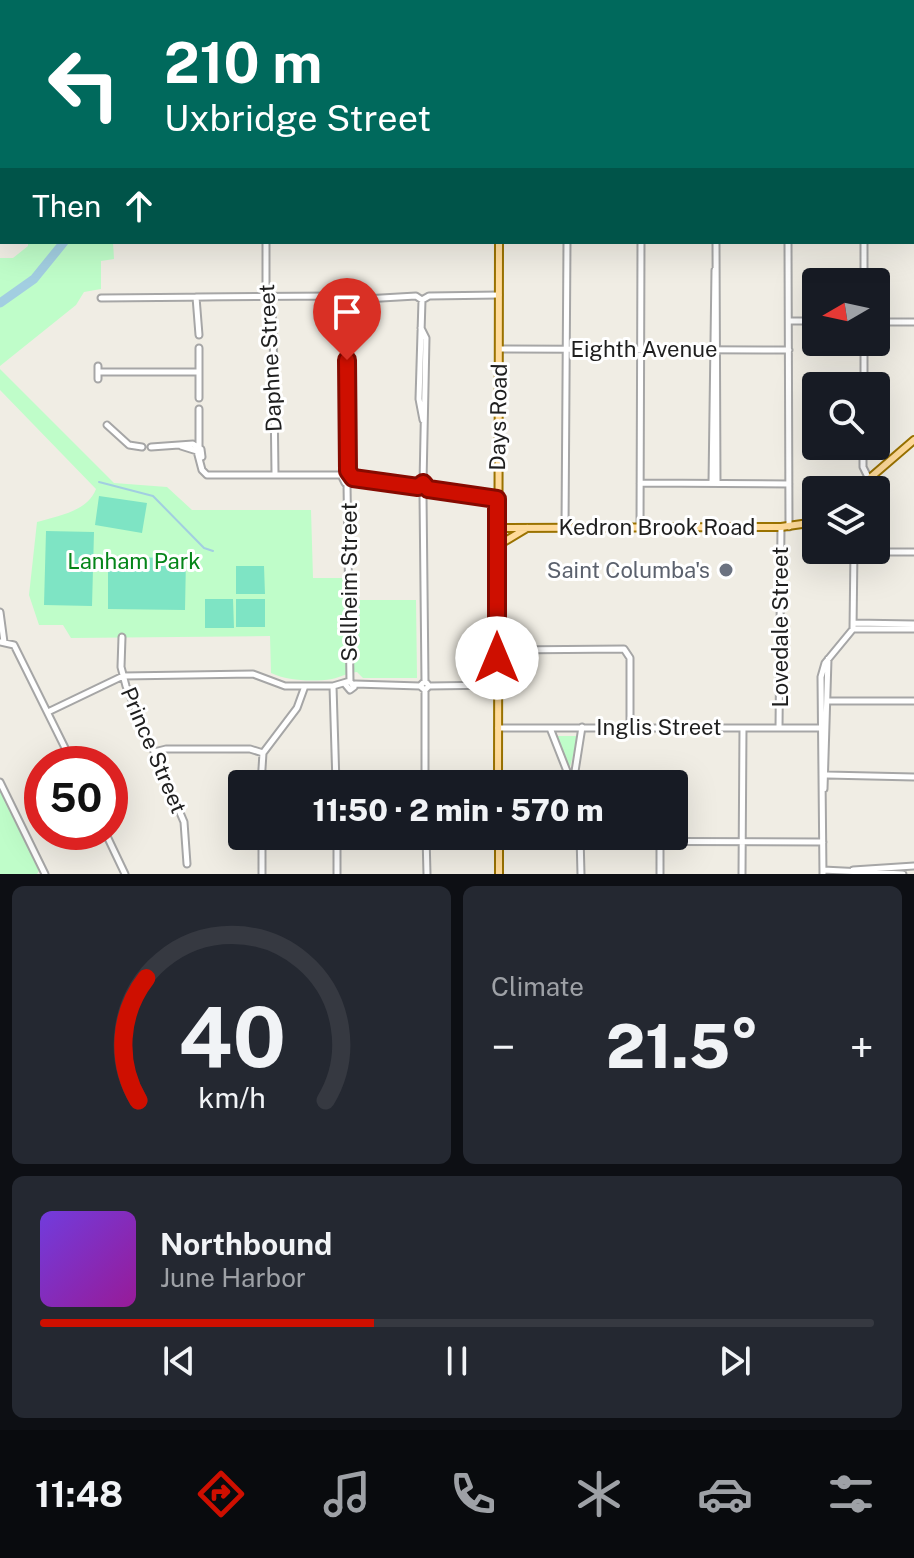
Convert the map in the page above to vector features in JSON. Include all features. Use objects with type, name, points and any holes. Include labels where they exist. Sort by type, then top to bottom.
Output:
[{"type":"main road","name":"Days Road","points":[[498,770],[499,244]]},
{"type":"main road","points":[[872,476],[914,440]]},
{"type":"main road","name":"Kedron Brook Road","points":[[497,528],[785,527],[802,524]]},
{"type":"main road","points":[[497,546],[530,527]]},
{"type":"main road","points":[[499,850],[499,874]]},
{"type":"street","name":"Daphne Street","points":[[266,244],[273,328],[275,473]]},
{"type":"street","points":[[565,527],[567,244]]},
{"type":"street","points":[[640,527],[641,244]]},
{"type":"street","points":[[714,483],[716,244]]},
{"type":"street","name":"Lovedale Street","points":[[779,728],[789,484],[788,244]]},
{"type":"street","points":[[864,244],[864,268]]},
{"type":"street","points":[[422,300],[429,296],[499,295]]},
{"type":"street","points":[[101,298],[339,296],[347,300],[416,296],[422,300]]},
{"type":"street","points":[[199,297],[199,335]]},
{"type":"street","name":"Sellheim Street","points":[[347,300],[348,471]]},
{"type":"street","points":[[420,485],[426,338],[421,328],[422,300]]},
{"type":"street","points":[[789,321],[802,321]]},
{"type":"street","points":[[890,322],[914,322]]},
{"type":"street","points":[[199,348],[199,398]]},
{"type":"street","name":"Eighth Avenue","points":[[499,349],[789,350]]},
{"type":"street","points":[[98,372],[199,372]]},
{"type":"street","points":[[199,409],[200,429],[196,447],[203,472],[208,475],[341,475],[348,471],[353,478],[420,485],[426,491],[497,499]]},
{"type":"street","points":[[107,425],[129,445],[142,447]]},
{"type":"street","points":[[151,447],[196,447]]},
{"type":"street","points":[[341,475],[347,484],[353,478]]},
{"type":"street","points":[[640,483],[789,484]]},
{"type":"street","name":"Sellheim Street","points":[[347,484],[350,683]]},
{"type":"street","points":[[425,770],[426,491]]},
{"type":"street","points":[[890,552],[914,552]]},
{"type":"street","points":[[854,564],[854,626],[828,658],[821,674],[819,728],[823,872],[852,870],[903,874]]},
{"type":"street","points":[[0,612],[2,642],[12,644],[50,711],[65,746]]},
{"type":"street","points":[[854,626],[914,626]]},
{"type":"street","name":"Prince Street","points":[[122,637],[123,676],[185,826],[187,864]]},
{"type":"street","points":[[497,650],[621,649],[631,653],[630,727]]},
{"type":"street","points":[[823,792],[827,775],[828,658]]},
{"type":"street","points":[[50,711],[123,676],[253,674],[277,686],[350,683],[498,685]]},
{"type":"street","points":[[262,770],[263,753],[297,708],[305,686]]},
{"type":"street","points":[[333,686],[336,770]]},
{"type":"street","points":[[827,701],[914,701]]},
{"type":"street","points":[[550,728],[565,770],[574,769],[582,727]]},
{"type":"street","name":"Inglis Street","points":[[498,728],[819,728]]},
{"type":"street","points":[[742,874],[743,728]]},
{"type":"street","points":[[154,752],[166,749],[250,749],[263,753]]},
{"type":"street","points":[[827,775],[914,777]]},
{"type":"street","points":[[0,782],[45,874]]},
{"type":"street","points":[[688,841],[823,842]]},
{"type":"street","points":[[114,850],[125,874]]},
{"type":"street","points":[[262,850],[262,874]]},
{"type":"street","points":[[337,850],[337,874]]},
{"type":"street","points":[[426,850],[427,874]]},
{"type":"street","points":[[580,850],[581,874]]},
{"type":"street","points":[[660,850],[660,874]]},
{"type":"street","points":[[852,870],[866,866],[914,866]]},
{"type":"green space","points":[[113,244],[114,259],[101,261],[101,289],[84,292],[76,305],[0,366],[0,258],[13,258],[28,246]]},
{"type":"green space","name":"Lanham Park","points":[[0,369],[114,483],[167,487],[192,510],[311,510],[313,578],[348,578],[348,600],[416,600],[417,678],[363,678],[357,672],[317,680],[278,676],[271,673],[270,636],[71,638],[63,625],[39,625],[29,595],[37,522],[79,508],[96,489],[0,390]]},
{"type":"green space","points":[[99,496],[147,503],[142,533],[95,525]]},
{"type":"green space","points":[[46,531],[94,532],[92,606],[44,605]]},
{"type":"green space","points":[[108,557],[186,558],[185,610],[108,609]]},
{"type":"green space","points":[[236,566],[264,566],[265,594],[236,594]]},
{"type":"green space","points":[[205,599],[233,599],[234,628],[205,628]]},
{"type":"green space","points":[[236,599],[265,599],[265,627],[236,627]]},
{"type":"green space","points":[[558,736],[578,736],[570,767],[554,740]]},
{"type":"green space","points":[[0,790],[24,840],[24,850],[29,850],[39,871],[37,874],[0,874]]},
{"type":"waterway","points":[[0,303],[34,279],[62,244]]},
{"type":"waterway","points":[[99,482],[153,496],[204,548],[213,551]]},
{"type":"place","name":"Saint Columba's","points":[[726,570]]},
{"type":"route","points":[[347,360],[348,471],[353,478],[418,487],[425,483],[428,489],[497,499],[497,658]]}]
